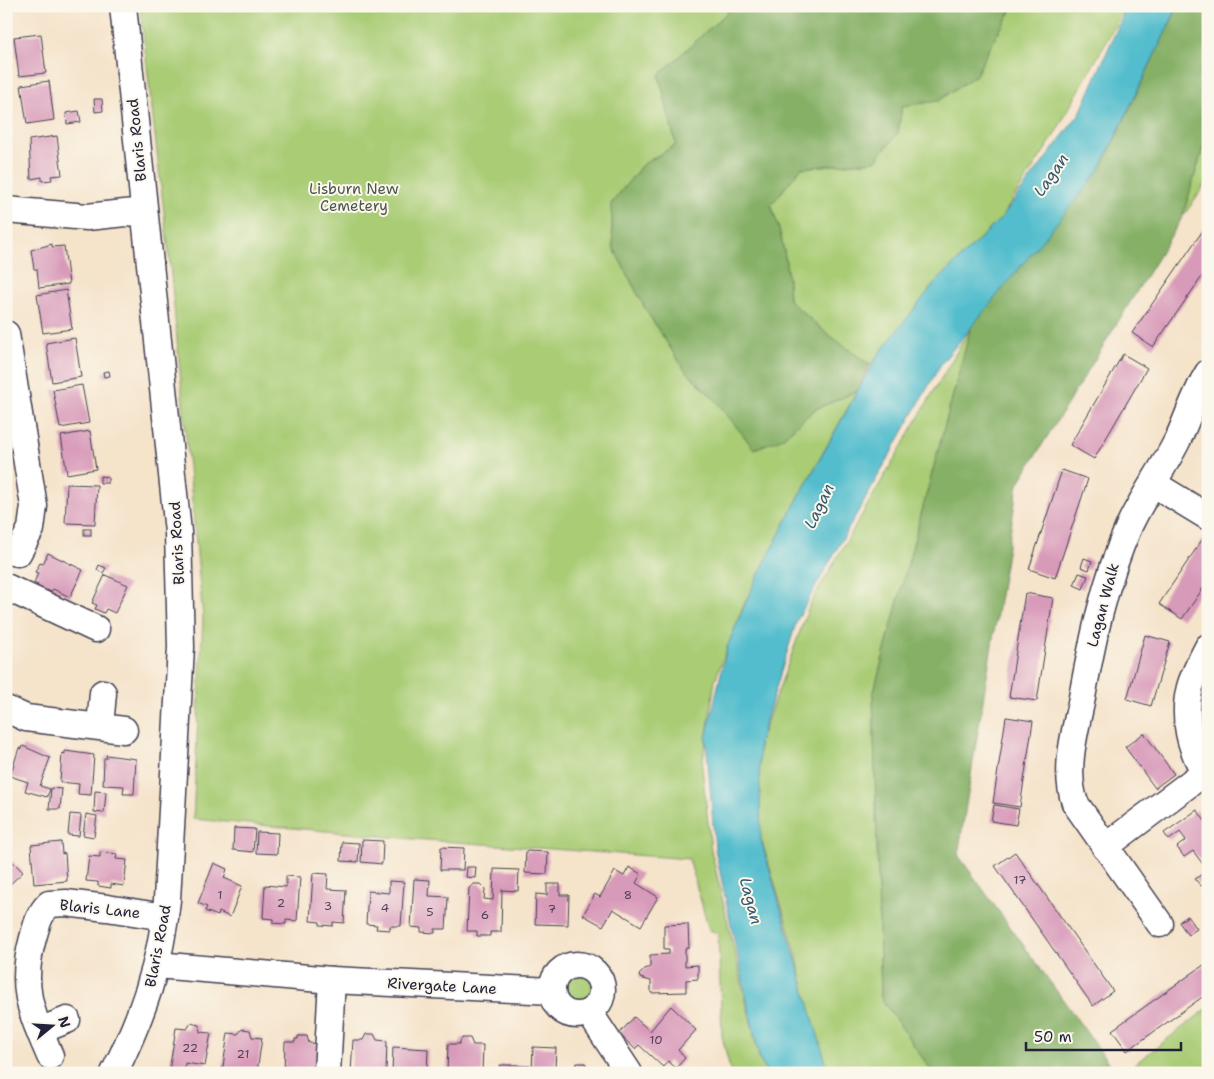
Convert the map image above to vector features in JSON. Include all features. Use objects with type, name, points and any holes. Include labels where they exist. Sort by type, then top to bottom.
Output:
[{"type":"street","name":"Blaris Road","points":[[114,1073],[147,999],[157,965],[166,917],[181,646],[178,532],[123,6]]},
{"type":"street","points":[[6,210],[87,216],[144,211]]},
{"type":"street","points":[[6,334],[10,383],[34,506],[31,529],[12,552],[6,579]]},
{"type":"street","name":"Lagan Walk","points":[[1160,924],[1075,803],[1070,788],[1072,750],[1091,646],[1116,557],[1131,522],[1154,484],[1208,373]]},
{"type":"street","points":[[1154,484],[1208,517]]},
{"type":"street","points":[[6,586],[96,629]]},
{"type":"street","points":[[1105,847],[1206,774],[1192,748],[1188,718],[1190,687],[1208,647]]},
{"type":"street","points":[[6,709],[26,718],[112,728],[102,693]]},
{"type":"street","name":"Blaris Lane","points":[[50,1056],[31,1010],[25,984],[30,948],[40,914],[49,904],[90,906],[166,917]]},
{"type":"street","name":"Rivergate Lane","points":[[157,965],[332,980],[552,991]]},
{"type":"street","points":[[577,965],[592,970],[601,984],[602,992],[595,1007],[589,1012],[581,1015],[564,1012],[554,1000],[553,983],[562,970],[577,965]]},
{"type":"street","points":[[327,1073],[332,980]]},
{"type":"street","points":[[589,1012],[629,1073]]},
{"type":"street","points":[[39,1031],[67,1020]]},
{"type":"green space","name":"Lisburn New Cemetery","points":[[140,6],[734,6],[659,75],[676,145],[642,165],[611,204],[613,247],[647,312],[684,369],[716,401],[781,439],[814,410],[857,391],[790,513],[744,604],[715,680],[702,767],[711,850],[760,1061],[768,1073],[731,1073],[722,1036],[718,933],[709,930],[689,859],[413,839],[193,819],[203,618],[170,264]]},
{"type":"green space","points":[[734,6],[1014,6],[976,75],[938,101],[902,106],[898,133],[875,161],[801,168],[771,205],[784,252],[789,300],[825,332],[870,365],[857,391],[814,410],[781,439],[754,449],[716,401],[684,369],[647,312],[613,247],[611,204],[642,165],[676,145],[659,75]]},
{"type":"green space","points":[[1014,6],[1126,6],[1052,139],[1001,218],[934,284],[870,365],[825,332],[789,300],[784,252],[771,205],[801,168],[875,161],[898,133],[902,106],[938,101],[976,75]]},
{"type":"green space","points":[[1178,6],[1208,6],[1208,131],[1182,218],[1018,484],[958,855],[1116,1073],[933,1073],[881,998],[873,695],[971,327],[1101,168]]},
{"type":"green space","points":[[1208,131],[1208,180],[1182,218]]},
{"type":"green space","points":[[971,327],[873,695],[881,998],[933,1073],[824,1073],[795,950],[758,829],[759,743],[810,604]]},
{"type":"green space","points":[[577,973],[589,978],[594,990],[589,1002],[577,1007],[565,1002],[560,990],[565,978]]},
{"type":"green space","points":[[1208,1008],[1208,1073],[1123,1073]]},
{"type":"water","name":"Lagan","points":[[1127,6],[1178,6],[1099,171],[941,364],[797,620],[759,743],[761,840],[829,1073],[768,1073],[760,1061],[715,849],[706,738],[727,647],[750,592],[790,513],[877,356],[934,284],[1001,218],[1080,113]]},
{"type":"building","points":[[41,34],[46,73],[19,76],[14,37]]},
{"type":"building","points":[[49,81],[54,120],[27,124],[21,85]]},
{"type":"building","points":[[94,99],[102,99],[103,111],[95,112]]},
{"type":"building","points":[[79,111],[81,122],[67,124],[66,113]]},
{"type":"building","points":[[57,136],[62,175],[51,176],[52,180],[42,181],[42,177],[31,179],[29,140]]},
{"type":"building","points":[[1208,223],[1208,268],[1153,347],[1132,333]]},
{"type":"building","points":[[52,244],[52,247],[64,246],[69,284],[39,288],[37,269],[34,269],[31,250]]},
{"type":"building","points":[[66,290],[72,329],[43,333],[37,295]]},
{"type":"building","points":[[75,338],[81,377],[52,382],[46,343]]},
{"type":"building","points":[[1123,354],[1147,368],[1094,459],[1070,445]]},
{"type":"building","points":[[109,371],[110,376],[104,377],[103,372]]},
{"type":"building","points":[[82,385],[89,423],[60,428],[53,390]]},
{"type":"building","points":[[90,431],[96,469],[67,474],[61,436]]},
{"type":"building","points":[[1062,470],[1088,479],[1055,578],[1029,569]]},
{"type":"building","points":[[100,476],[108,477],[108,483],[100,483]]},
{"type":"building","points":[[67,484],[97,485],[95,524],[65,523]]},
{"type":"building","points":[[84,529],[91,529],[91,535],[84,535]]},
{"type":"building","points":[[1208,531],[1208,581],[1182,619],[1159,604]]},
{"type":"building","points":[[48,553],[83,570],[70,597],[53,589],[51,592],[47,590],[46,593],[37,589],[38,585],[34,583],[38,573],[35,572],[40,563],[43,564]]},
{"type":"building","points":[[1084,558],[1092,561],[1089,570],[1081,567]]},
{"type":"building","points":[[99,565],[106,568],[103,573],[97,570]]},
{"type":"building","points":[[1079,573],[1088,576],[1083,589],[1074,585]]},
{"type":"building","points":[[105,575],[128,585],[115,613],[106,609],[104,613],[95,609],[97,605],[92,603]]},
{"type":"building","points":[[1025,593],[1053,598],[1037,701],[1009,697]]},
{"type":"building","points":[[1145,635],[1170,642],[1151,706],[1127,699]]},
{"type":"building","points":[[1006,717],[1033,721],[1020,807],[993,803]]},
{"type":"building","points":[[1144,733],[1174,774],[1155,788],[1125,747]]},
{"type":"building","points":[[23,746],[50,758],[40,786],[50,789],[47,797],[25,791],[28,782],[10,776],[19,748],[22,749]]},
{"type":"building","points":[[65,751],[94,755],[91,795],[78,794],[79,784],[60,782],[62,753],[65,754]]},
{"type":"building","points":[[106,755],[136,759],[134,794],[123,794],[124,786],[103,785],[104,758],[107,758]]},
{"type":"building","points":[[51,788],[62,789],[60,809],[49,809]]},
{"type":"building","points":[[95,791],[106,792],[104,813],[94,812]]},
{"type":"building","points":[[994,805],[1019,809],[1016,825],[991,821]]},
{"type":"building","points":[[1197,810],[1208,825],[1208,871],[1193,851],[1184,857],[1177,847],[1186,840],[1180,832],[1169,840],[1164,833]]},
{"type":"building","points":[[70,814],[81,815],[79,836],[68,835]]},
{"type":"building","points":[[86,814],[97,816],[94,837],[83,835]]},
{"type":"building","points":[[234,828],[255,829],[253,852],[233,850]]},
{"type":"building","points":[[257,832],[278,833],[277,854],[256,853]]},
{"type":"building","points":[[362,840],[383,841],[382,864],[361,862]]},
{"type":"building","points":[[61,842],[62,854],[65,853],[67,881],[34,884],[31,845]]},
{"type":"building","points":[[342,842],[359,843],[358,862],[341,861]]},
{"type":"building","points":[[441,847],[464,848],[463,870],[440,870]]},
{"type":"building","points":[[526,851],[548,852],[547,874],[525,873]]},
{"type":"building","points":[[100,852],[117,854],[116,859],[127,860],[124,886],[111,884],[111,888],[98,886],[98,882],[86,881],[89,856],[100,857]]},
{"type":"building","points":[[1015,852],[1113,991],[1093,1006],[995,866]]},
{"type":"building","points":[[6,855],[23,872],[6,888]]},
{"type":"building","points":[[214,863],[227,869],[224,878],[242,886],[230,917],[219,912],[218,916],[205,911],[207,907],[198,903]]},
{"type":"building","points":[[467,867],[476,867],[475,878],[466,877]]},
{"type":"building","points":[[629,867],[641,874],[636,883],[658,897],[641,926],[613,909],[603,926],[583,915],[595,894],[600,897],[615,871],[624,876]]},
{"type":"building","points":[[494,869],[519,870],[518,891],[502,890],[501,932],[490,932],[490,936],[477,936],[477,931],[467,931],[469,888],[474,884],[480,884],[485,889],[484,899],[493,900]]},
{"type":"building","points":[[313,873],[328,874],[327,889],[346,890],[344,923],[333,922],[333,926],[320,925],[320,922],[310,921]]},
{"type":"building","points":[[1202,874],[1208,881],[1201,886],[1195,879]]},
{"type":"building","points":[[286,876],[300,877],[297,921],[286,920],[286,924],[273,923],[273,919],[263,918],[265,885],[286,887]]},
{"type":"building","points":[[414,879],[430,880],[429,896],[448,897],[446,929],[435,929],[435,933],[421,932],[421,928],[411,927]]},
{"type":"building","points":[[389,881],[404,882],[401,926],[390,926],[390,930],[376,929],[377,925],[366,924],[368,891],[389,893]]},
{"type":"building","points":[[547,884],[560,884],[560,895],[569,895],[568,925],[535,924],[536,894],[547,895]]},
{"type":"building","points":[[1188,916],[1197,929],[1188,935],[1179,922]]},
{"type":"building","points":[[688,924],[689,948],[685,948],[685,966],[698,965],[698,979],[686,980],[686,992],[651,993],[651,981],[640,978],[639,975],[646,968],[650,968],[650,955],[669,954],[669,949],[664,949],[664,925]]},
{"type":"building","points":[[1208,962],[1208,993],[1127,1051],[1112,1030]]},
{"type":"building","points":[[671,1006],[696,1030],[678,1050],[685,1058],[676,1068],[668,1061],[663,1067],[639,1045],[635,1049],[619,1034],[634,1017],[650,1031]]},
{"type":"building","points":[[191,1023],[199,1025],[200,1032],[211,1033],[205,1066],[185,1063],[184,1073],[169,1071],[176,1028],[187,1029]]},
{"type":"building","points":[[242,1029],[250,1030],[252,1037],[262,1038],[257,1072],[238,1069],[237,1073],[222,1073],[228,1033],[238,1034]]},
{"type":"building","points":[[366,1034],[374,1034],[377,1040],[387,1041],[386,1073],[351,1073],[353,1040],[363,1040]]},
{"type":"building","points":[[298,1036],[307,1036],[309,1043],[320,1044],[319,1073],[284,1073],[285,1042],[295,1042]]},
{"type":"building","points":[[462,1038],[470,1038],[473,1045],[483,1045],[482,1073],[447,1073],[448,1044],[459,1044]]},
{"type":"building","points":[[393,1047],[428,1049],[427,1073],[392,1073]]},
{"type":"building","points":[[533,1047],[556,1048],[555,1069],[550,1069],[550,1073],[500,1073],[500,1065],[518,1065],[518,1070],[519,1066],[530,1066],[529,1071],[532,1071]]},
{"type":"building","points":[[577,1063],[585,1063],[587,1069],[600,1070],[600,1073],[560,1073],[561,1068],[574,1069]]}]
